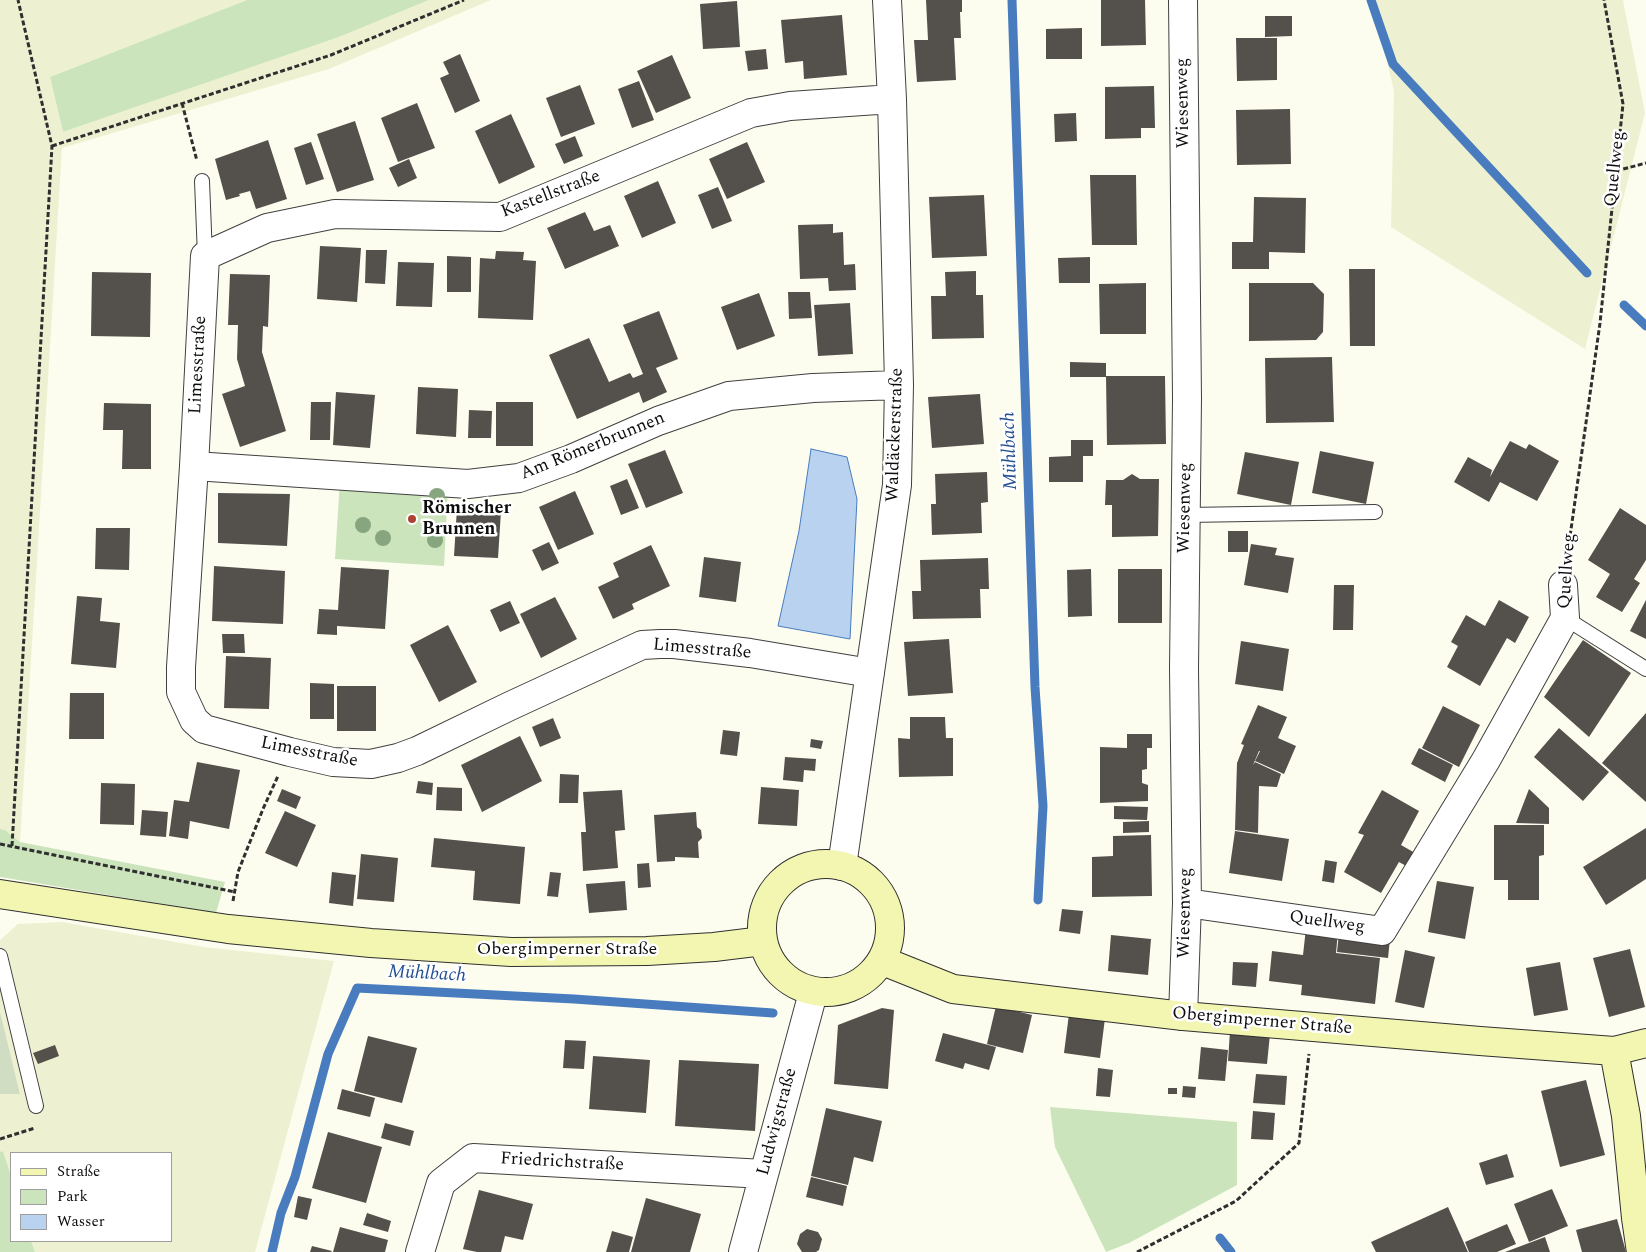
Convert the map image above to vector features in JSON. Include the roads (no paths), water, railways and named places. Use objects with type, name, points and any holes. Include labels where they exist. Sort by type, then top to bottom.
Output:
[{"type":"street","name":"Waldäckerstraße","points":[[842,866],[897,486],[899,385],[892,99],[887,0]]},
{"type":"street","name":"Wiesenweg","points":[[1183,0],[1186,398],[1184,669],[1188,903],[1183,1016]]},
{"type":"street","name":"Kastellstraße","points":[[205,256],[267,228],[335,214],[500,217],[751,114],[790,106],[892,99]]},
{"type":"street","name":"Limesstraße","points":[[205,256],[198,359],[194,466],[180,668],[182,692],[194,720],[204,729],[333,762],[371,764],[418,751],[642,645],[667,644],[750,653],[870,673]]},
{"type":"street","name":"Am Römerbrunnen","points":[[194,466],[468,484],[519,478],[571,459],[658,421],[729,396],[813,388],[899,385]]},
{"type":"street","name":"Quellweg","points":[[1188,903],[1382,931],[1486,760],[1564,618],[1563,585]]},
{"type":"street","points":[[827,863],[842,866],[853,869],[875,885],[888,909],[891,936],[883,961],[865,982],[840,992],[812,992],[788,981],[770,961],[761,935],[765,908],[778,884],[800,869],[827,863]]},
{"type":"street","name":"Obergimperner Straße","points":[[0,894],[228,929],[371,943],[511,952],[647,951],[714,947],[763,941]]},
{"type":"street","name":"Obergimperner Straße","points":[[883,961],[953,989],[1183,1016],[1614,1051],[1645,1045]]},
{"type":"street","name":"Ludwigstraße","points":[[743,1252],[812,992]]},
{"type":"street","points":[[1614,1051],[1626,1116],[1641,1252]]},
{"type":"street","name":"Friedrichstraße","points":[[420,1252],[441,1183],[473,1158],[764,1174]]},
{"type":"lane","points":[[202,181],[205,256]]},
{"type":"lane","points":[[1186,515],[1375,512]]},
{"type":"lane","points":[[1564,618],[1646,669]]},
{"type":"lane","points":[[0,956],[36,1106]]},
{"type":"water","points":[[811,449],[847,457],[857,499],[850,639],[778,626],[799,531]]},
{"type":"waterway","name":"Mühlbach","points":[[1012,0],[1035,687],[1043,806],[1038,900]]},
{"type":"waterway","points":[[1371,0],[1393,64],[1587,273]]},
{"type":"waterway","points":[[1624,305],[1646,326]]},
{"type":"waterway","name":"Mühlbach","points":[[272,1252],[281,1213],[295,1177],[328,1054],[357,988],[574,999],[773,1013]]},
{"type":"waterway","points":[[1220,1238],[1231,1252]]},
{"type":"place","name":"Römischer Brunnen","points":[[412,519]]}]
